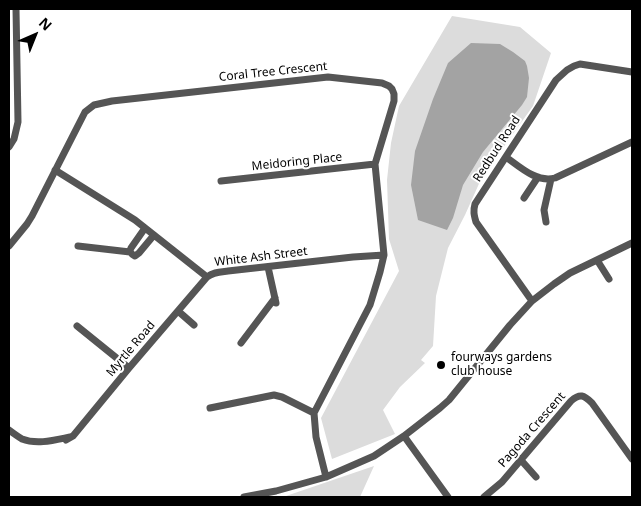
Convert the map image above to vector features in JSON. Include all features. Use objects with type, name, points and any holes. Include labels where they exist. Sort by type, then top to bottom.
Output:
[{"type":"street","points":[[9,147],[14,139],[18,122],[16,9]]},
{"type":"street","name":"Redbud Road","points":[[532,301],[476,222],[474,216],[475,204],[556,80],[566,70],[580,64],[632,72]]},
{"type":"street","name":"Coral Tree Crescent","points":[[9,246],[32,216],[85,112],[94,105],[328,77],[382,83],[388,86],[394,94],[394,101],[375,164],[384,255],[370,305],[314,413]]},
{"type":"street","points":[[506,157],[538,178],[551,180],[632,142]]},
{"type":"street","name":"Meidoring Place","points":[[221,181],[375,164]]},
{"type":"street","name":"White Ash Street","points":[[55,170],[109,203],[154,234],[206,277],[217,272],[353,256],[384,255]]},
{"type":"street","points":[[524,198],[538,178]]},
{"type":"street","points":[[546,222],[544,210],[551,180]]},
{"type":"street","points":[[130,252],[145,228]]},
{"type":"street","points":[[78,246],[130,252],[135,256],[154,234]]},
{"type":"street","points":[[244,497],[276,491],[326,477],[374,456],[440,408],[532,301],[570,273],[632,243]]},
{"type":"street","points":[[596,260],[609,279]]},
{"type":"street","points":[[241,343],[276,301],[268,267]]},
{"type":"street","name":"Myrtle Road","points":[[9,430],[24,440],[30,441],[48,442],[73,436],[206,277]]},
{"type":"street","points":[[178,311],[194,325]]},
{"type":"street","points":[[77,326],[129,368]]},
{"type":"street","points":[[210,408],[274,395],[314,413],[316,437],[326,477]]},
{"type":"street","name":"Pagoda Crescent","points":[[484,497],[494,490],[576,396],[582,395],[592,402],[632,459]]},
{"type":"street","points":[[404,436],[448,497]]},
{"type":"street","points":[[520,459],[536,477]]},
{"type":"shaded area","points":[[452,16],[520,27],[551,53],[533,106],[482,177],[448,248],[436,296],[433,346],[421,360],[425,363],[400,387],[383,410],[395,434],[332,459],[321,418],[399,271],[389,239],[387,180],[391,143],[399,106]]},
{"type":"shaded area","points":[[471,43],[500,44],[525,61],[529,78],[527,97],[483,152],[463,185],[453,218],[447,230],[418,220],[411,185],[415,151],[448,63]]},
{"type":"shaded area","points":[[374,466],[360,497],[286,497],[286,496]]},
{"type":"place","name":"fourways gardens club house","points":[[441,365]]}]
